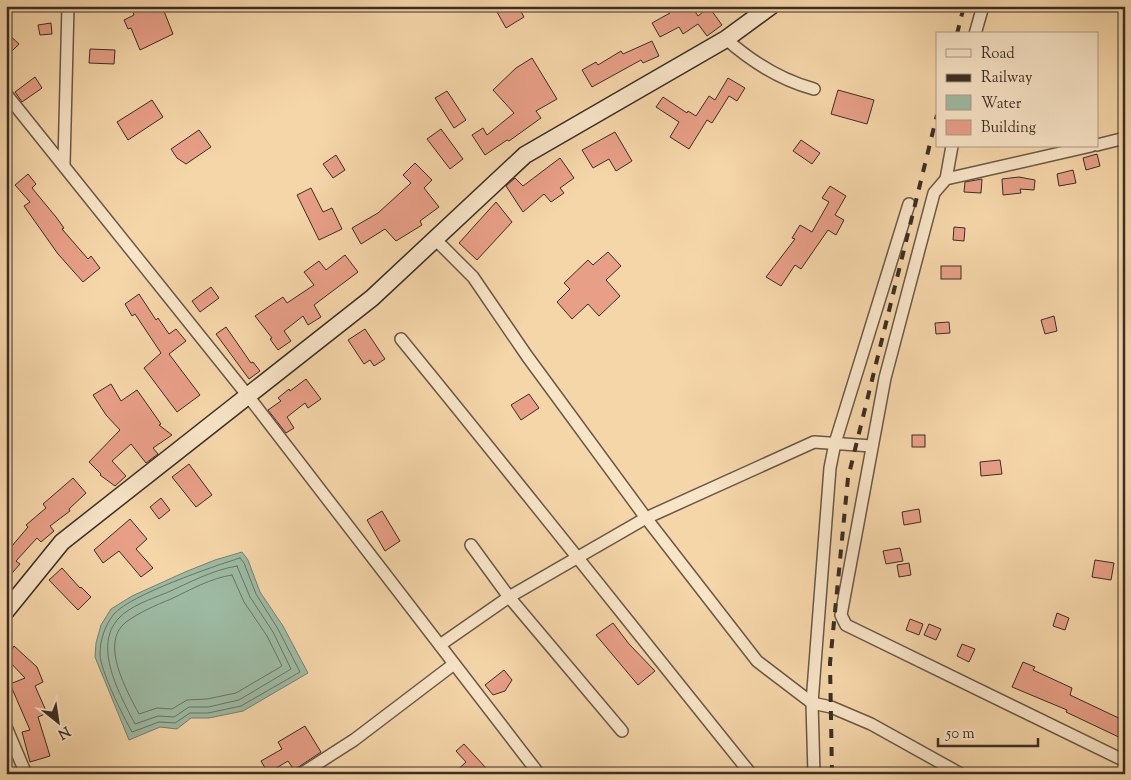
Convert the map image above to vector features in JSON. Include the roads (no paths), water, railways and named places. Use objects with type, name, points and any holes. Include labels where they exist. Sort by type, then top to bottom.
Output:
[{"type":"main road","points":[[6,610],[62,542],[372,298],[526,154],[726,39],[772,6]]},
{"type":"street","points":[[64,163],[68,6]]},
{"type":"street","points":[[976,32],[983,6]]},
{"type":"street","points":[[726,39],[757,64],[814,89]]},
{"type":"street","points":[[6,94],[64,163],[248,396],[539,774]]},
{"type":"street","points":[[1098,145],[1125,138]]},
{"type":"street","points":[[952,148],[946,179],[934,193],[885,378],[841,609],[846,626],[1125,761]]},
{"type":"street","points":[[946,179],[1082,148]]},
{"type":"street","points":[[814,774],[812,703],[830,468],[835,443],[909,204]]},
{"type":"street","points":[[436,240],[473,277],[527,356],[646,518],[757,661],[812,703],[831,708],[871,724],[961,774]]},
{"type":"street","points":[[401,339],[547,518],[575,557],[751,774]]},
{"type":"street","points":[[440,645],[508,596],[646,518],[814,442],[872,446]]},
{"type":"street","points":[[471,545],[508,596],[622,731]]},
{"type":"street","points":[[301,774],[354,740],[454,664]]},
{"type":"street","points":[[6,727],[26,774]]},
{"type":"water","points":[[242,552],[248,560],[260,592],[283,626],[308,673],[243,711],[209,718],[191,718],[177,729],[160,727],[129,740],[95,657],[96,643],[101,625],[111,609],[132,596],[215,560]]},
{"type":"railway","points":[[958,32],[964,6]]},
{"type":"railway","points":[[832,774],[830,663],[848,478],[936,119]]}]
